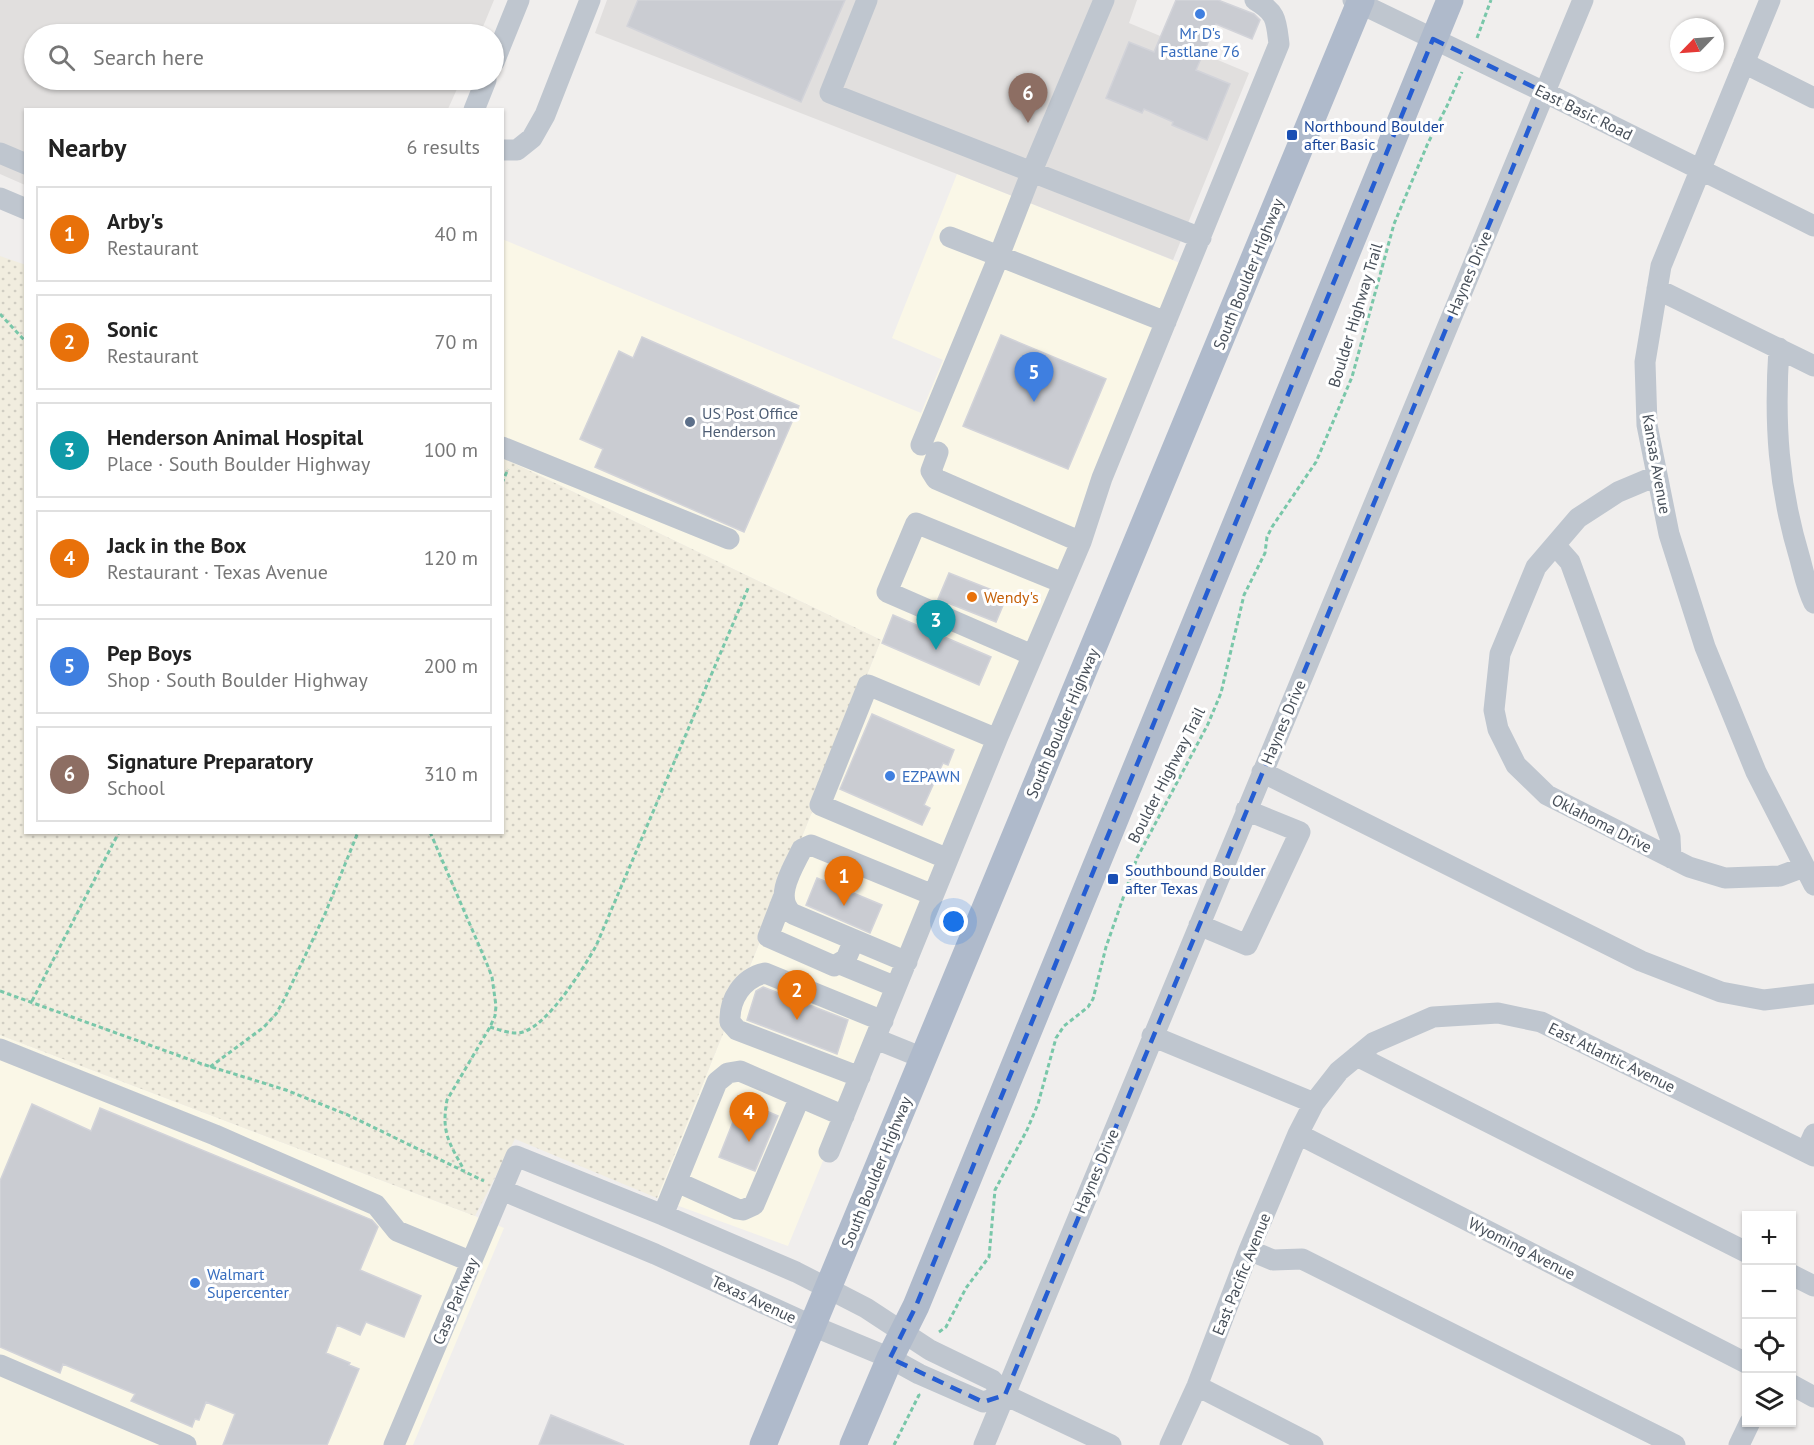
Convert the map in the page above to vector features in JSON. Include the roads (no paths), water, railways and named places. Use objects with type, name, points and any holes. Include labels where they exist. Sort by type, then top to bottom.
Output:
[{"type":"main road","points":[[853,1445],[890,1358],[925,1285],[1450,0]]},
{"type":"main road","name":"South Boulder Highway","points":[[763,1445],[1358,1]]},
{"type":"street","points":[[504,37],[519,0]]},
{"type":"street","points":[[504,150],[517,150],[532,138],[545,115],[590,0]]},
{"type":"street","points":[[867,0],[830,93],[1201,238]]},
{"type":"street","points":[[1081,542],[936,479],[932,471],[929,448],[1032,171],[1104,0]]},
{"type":"street","points":[[829,1152],[1032,655],[1081,542],[1102,478],[1279,44],[1276,17],[1256,0]]},
{"type":"street","name":"Haynes Drive","points":[[984,1445],[1582,0]]},
{"type":"street","name":"Kansas Avenue","points":[[1770,0],[1661,266],[1645,362],[1647,426],[1669,534],[1705,647],[1756,772],[1814,885]]},
{"type":"street","name":"East Basic Road","points":[[1358,1],[1814,226]]},
{"type":"street","points":[[1744,63],[1814,98]]},
{"type":"street","points":[[475,108],[482,90]]},
{"type":"street","points":[[0,153],[24,163]]},
{"type":"street","points":[[0,198],[24,208]]},
{"type":"street","points":[[950,237],[1166,322]]},
{"type":"street","points":[[1657,289],[1814,366]]},
{"type":"street","points":[[1779,348],[1776,428],[1782,484],[1793,537],[1814,603]]},
{"type":"street","points":[[504,448],[729,539]]},
{"type":"street","name":"Oklahoma Drive","points":[[1656,476],[1618,492],[1578,518],[1536,567],[1500,654],[1494,710],[1498,729],[1516,765],[1547,795],[1689,867],[1725,878],[1780,876],[1804,867]]},
{"type":"street","points":[[1032,655],[887,592],[915,523],[1063,583]]},
{"type":"street","points":[[1555,545],[1570,562],[1670,837],[1671,858]]},
{"type":"street","points":[[948,859],[820,805],[868,685],[998,739]]},
{"type":"street","points":[[1262,772],[1641,961],[1721,992],[1764,1000],[1814,994]]},
{"type":"street","points":[[1198,925],[1247,945],[1300,832],[1246,810]]},
{"type":"street","points":[[854,940],[846,959],[834,966],[768,937],[784,890],[802,849],[811,845],[933,896]]},
{"type":"street","points":[[783,898],[787,909],[793,914],[907,962]]},
{"type":"street","points":[[840,964],[896,987]]},
{"type":"street","points":[[860,1077],[737,1029],[730,1022],[731,1002],[746,984],[765,973],[879,1030],[923,1058]]},
{"type":"street","name":"East Atlantic Avenue","points":[[1314,1103],[1339,1071],[1373,1043],[1433,1017],[1498,1012],[1541,1022],[1811,1147]]},
{"type":"street","points":[[1152,1036],[1314,1103]]},
{"type":"street","points":[[0,1049],[215,1135],[357,1196],[376,1205],[397,1231],[472,1262]]},
{"type":"street","points":[[1357,1056],[1742,1250]]},
{"type":"street","points":[[844,1116],[740,1071],[728,1073],[717,1082],[663,1215],[796,1272],[866,1308],[930,1350],[992,1380],[1005,1395],[1111,1445]]},
{"type":"street","points":[[677,1182],[737,1209],[743,1210],[754,1205],[800,1097]]},
{"type":"street","name":"East Pacific Avenue","points":[[1170,1445],[1197,1386],[1249,1250],[1298,1134],[1314,1103]]},
{"type":"street","name":"Wyoming Avenue","points":[[1298,1134],[1742,1361]]},
{"type":"street","name":"Case Parkway","points":[[394,1445],[516,1156],[663,1215]]},
{"type":"street","name":"Texas Avenue","points":[[502,1190],[655,1254],[983,1401],[1005,1395]]},
{"type":"street","points":[[1249,1250],[1273,1260],[1302,1259],[1675,1445]]},
{"type":"street","points":[[1796,1277],[1814,1286]]},
{"type":"street","points":[[0,1365],[186,1445]]},
{"type":"street","points":[[1197,1386],[1313,1445]]},
{"type":"street","points":[[1796,1388],[1814,1397]]},
{"type":"street","points":[[1739,1445],[1747,1427]]},
{"type":"place","name":"Mr D's Fastlane 76","points":[[1200,14]]},
{"type":"place","name":"Signature Preparatory","points":[[1028,123]]},
{"type":"place","name":"Northbound Boulder after Basic","points":[[1292,135]]},
{"type":"place","name":"Pep Boys","points":[[1034,402]]},
{"type":"place","name":"US Post Office Henderson","points":[[690,422]]},
{"type":"place","name":"Wendy's","points":[[972,597]]},
{"type":"place","name":"Henderson Animal Hospital","points":[[936,650]]},
{"type":"place","name":"EZPAWN","points":[[890,776]]},
{"type":"place","name":"Southbound Boulder after Texas","points":[[1113,879]]},
{"type":"place","name":"Arby's","points":[[844,906]]},
{"type":"place","name":"Sonic","points":[[797,1020]]},
{"type":"place","name":"Jack in the Box","points":[[749,1142]]},
{"type":"place","name":"Walmart Supercenter","points":[[195,1283]]}]
